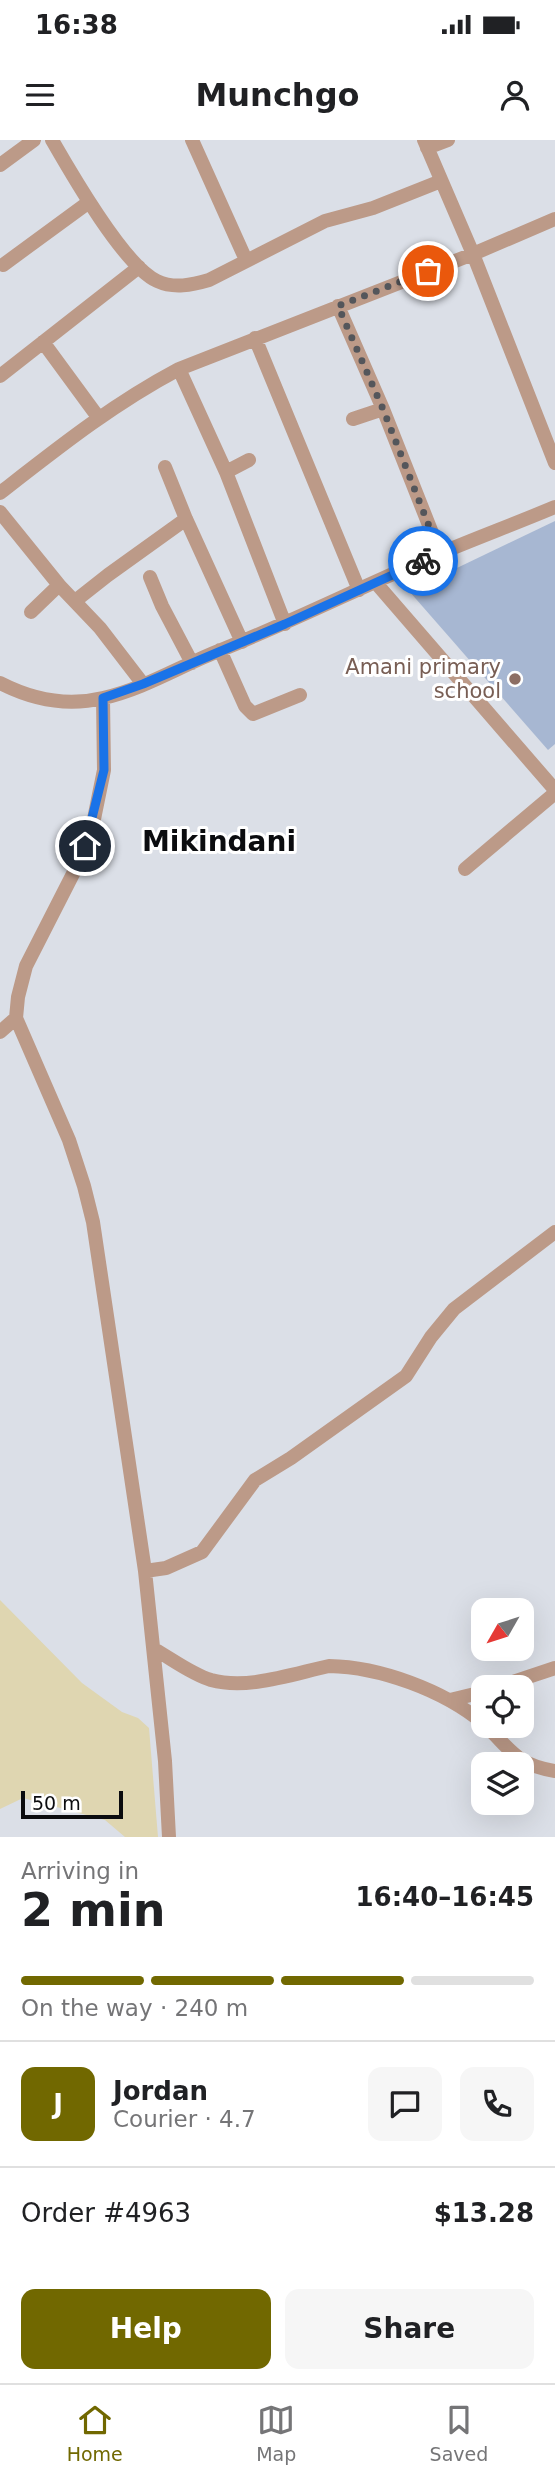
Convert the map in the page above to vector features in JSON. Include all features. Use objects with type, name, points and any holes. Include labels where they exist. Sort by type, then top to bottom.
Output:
[{"type":"street","points":[[0,165],[34,140]]},
{"type":"street","points":[[51,140],[89,202],[139,267],[154,280],[170,286],[190,285],[227,273],[246,260],[325,221],[373,208],[441,181]]},
{"type":"street","points":[[192,140],[246,260]]},
{"type":"street","points":[[448,140],[425,144],[473,254],[555,463]]},
{"type":"street","points":[[3,265],[89,202]]},
{"type":"street","points":[[0,493],[98,416],[179,369],[473,254],[555,219]]},
{"type":"street","points":[[0,376],[139,267]]},
{"type":"street","points":[[338,306],[383,409],[440,554]]},
{"type":"street","points":[[255,338],[359,590]]},
{"type":"street","points":[[43,342],[98,416]]},
{"type":"street","points":[[179,369],[226,472],[285,624]]},
{"type":"street","points":[[354,419],[383,409]]},
{"type":"street","points":[[226,472],[249,460]]},
{"type":"street","points":[[165,467],[242,642]]},
{"type":"street","points":[[0,683],[24,695],[51,701],[77,702],[103,698],[143,684],[440,554],[555,508]]},
{"type":"street","points":[[0,512],[59,585],[100,628],[143,684]]},
{"type":"street","points":[[75,601],[186,519]]},
{"type":"street","points":[[150,577],[192,663]]},
{"type":"street","points":[[376,583],[555,792],[465,869]]},
{"type":"street","points":[[31,612],[59,585]]},
{"type":"street","points":[[220,650],[242,698],[253,714],[300,695]]},
{"type":"street","points":[[103,698],[104,770],[94,819],[76,869],[26,966],[16,1018],[69,1140],[93,1222],[145,1571],[169,1837]]},
{"type":"street","points":[[0,1032],[16,1018]]},
{"type":"street","points":[[145,1571],[166,1568],[202,1552],[255,1480],[291,1458],[406,1376],[436,1330],[454,1309],[555,1231]]},
{"type":"street","points":[[154,1649],[214,1681],[243,1683],[329,1666],[343,1666],[407,1681],[450,1700],[471,1714]]},
{"type":"street","points":[[534,1675],[555,1668]]},
{"type":"street","points":[[450,1700],[471,1695]]},
{"type":"street","points":[[499,1738],[523,1763],[555,1771]]},
{"type":"shaded area","name":"Amani primary school","points":[[555,521],[555,744],[548,750],[409,591]]},
{"type":"sand","points":[[0,1600],[82,1683],[122,1712],[138,1718],[149,1728],[158,1837],[125,1837],[105,1820],[23,1798],[0,1809]]},
{"type":"way so far","points":[[423,561],[440,554],[383,409],[338,306],[428,271]]},
{"type":"place","name":"Amani primary school","points":[[515,679]]},
{"type":"district","name":"Mikindani","points":[[219,841]]},
{"type":"route","points":[[85,846],[94,819],[104,770],[103,698],[285,624],[423,561]]}]
